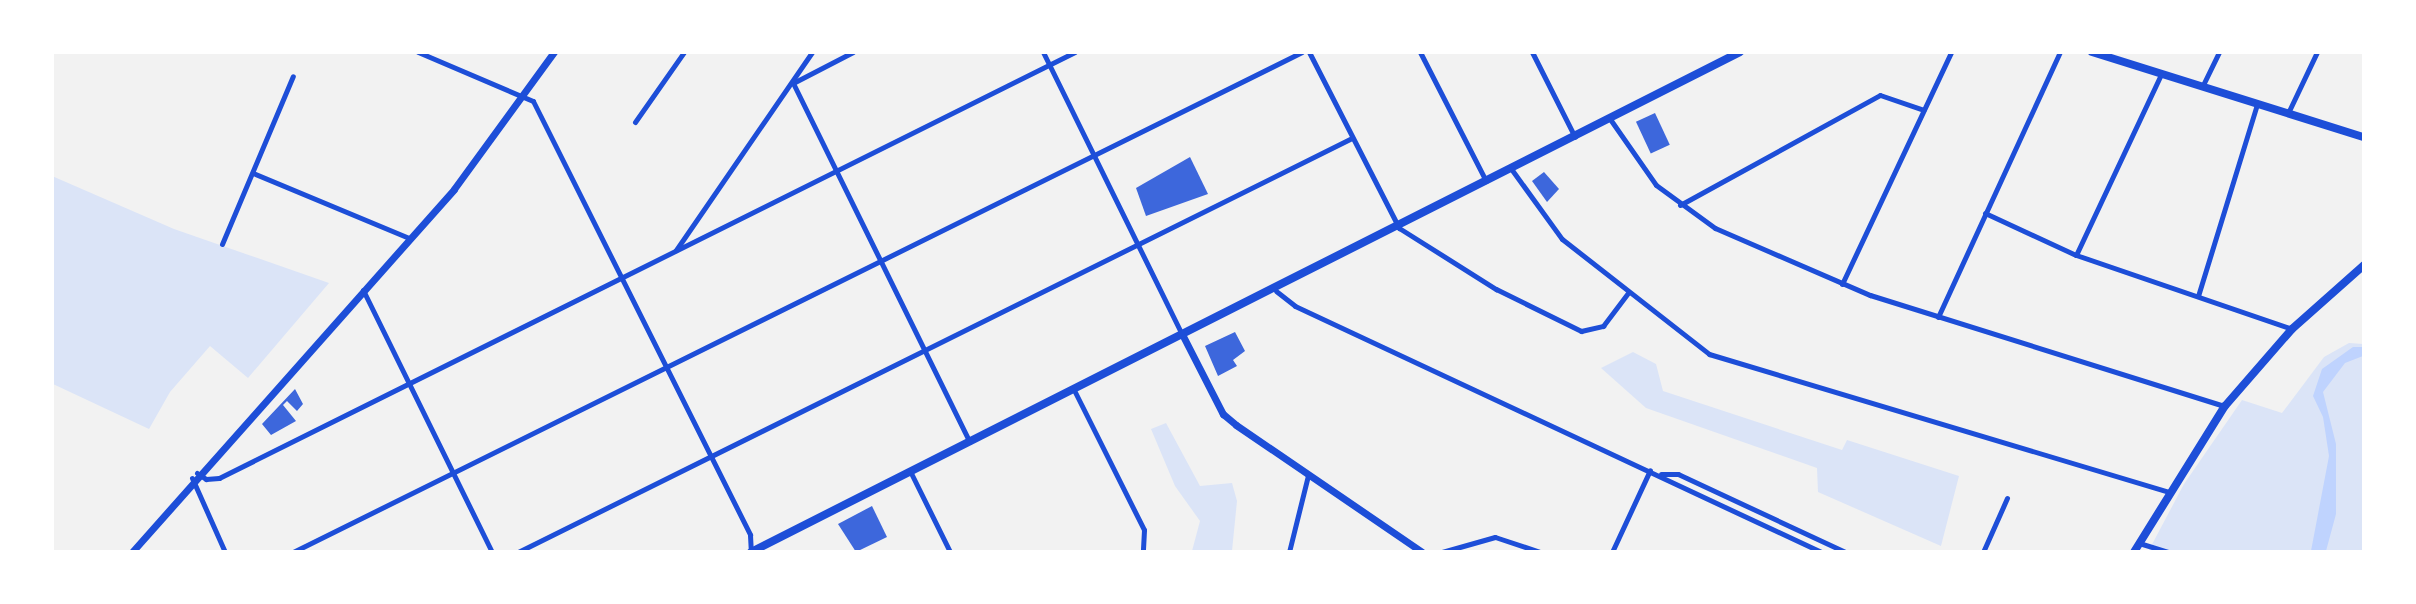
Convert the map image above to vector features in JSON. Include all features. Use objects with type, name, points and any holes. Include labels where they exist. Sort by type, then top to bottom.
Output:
[{"type":"main road","points":[[751,552],[1276,291],[1740,52]]},
{"type":"main road","points":[[2092,52],[2118,56],[2161,74],[2364,137]]},
{"type":"main road","points":[[2134,552],[2168,492],[2225,406],[2292,329],[2364,265]]},
{"type":"street","points":[[418,52],[525,95],[533,101],[750,535],[751,552]]},
{"type":"street","points":[[132,552],[194,475],[409,238],[525,95],[554,52]]},
{"type":"street","points":[[635,122],[684,52]]},
{"type":"street","points":[[676,250],[793,83],[812,52]]},
{"type":"street","points":[[793,83],[853,52]]},
{"type":"street","points":[[1043,52],[1223,414],[1422,552]]},
{"type":"street","points":[[194,475],[206,479],[219,478],[1075,52]]},
{"type":"street","points":[[293,552],[1302,52]]},
{"type":"street","points":[[1309,52],[1399,228],[1496,289],[1581,331],[1603,326],[1628,292]]},
{"type":"street","points":[[1420,52],[1486,183]]},
{"type":"street","points":[[1532,52],[1575,137]]},
{"type":"street","points":[[1842,284],[1951,52]]},
{"type":"street","points":[[1938,317],[2060,52]]},
{"type":"street","points":[[2202,87],[2219,52]]},
{"type":"street","points":[[2288,114],[2317,52]]},
{"type":"street","points":[[2076,255],[2161,74]]},
{"type":"street","points":[[222,244],[293,76]]},
{"type":"street","points":[[793,83],[970,444]]},
{"type":"street","points":[[1680,204],[1880,95],[1924,110]]},
{"type":"street","points":[[2198,296],[2257,104]]},
{"type":"street","points":[[1610,119],[1637,162],[1680,204],[1715,228],[1842,284],[1938,317],[2225,406]]},
{"type":"street","points":[[518,552],[1352,138]]},
{"type":"street","points":[[1512,170],[1562,239],[1709,354],[2168,492]]},
{"type":"street","points":[[253,173],[409,238]]},
{"type":"street","points":[[1985,213],[2076,255],[2292,329]]},
{"type":"street","points":[[363,290],[492,552]]},
{"type":"street","points":[[1276,291],[1295,306],[1660,474],[1821,552]]},
{"type":"street","points":[[1075,392],[1144,530],[1143,552]]},
{"type":"street","points":[[1612,552],[1650,470]]},
{"type":"street","points":[[911,473],[950,552]]},
{"type":"street","points":[[1660,474],[1678,474],[1832,549],[1845,552]]},
{"type":"street","points":[[194,475],[225,552]]},
{"type":"street","points":[[1289,552],[1308,475]]},
{"type":"street","points":[[1983,552],[2007,498]]},
{"type":"street","points":[[1442,552],[1495,537],[1540,552]]},
{"type":"street","points":[[2139,543],[2169,552]]},
{"type":"shaded area","points":[[52,176],[174,229],[329,283],[248,378],[210,346],[170,392],[149,429],[53,384]]},
{"type":"shaded area","points":[[2349,343],[2363,344],[2363,551],[2148,552],[2184,484],[2242,400],[2282,413],[2324,357]]},
{"type":"shaded area","points":[[1633,352],[1656,364],[1663,391],[1842,450],[1847,440],[1959,476],[1941,546],[1818,492],[1817,468],[1646,408],[1601,368]]},
{"type":"shaded area","points":[[1166,423],[1200,486],[1232,483],[1237,501],[1232,551],[1192,551],[1200,521],[1175,486],[1151,429]]},
{"type":"water","points":[[2353,347],[2363,347],[2363,356],[2345,363],[2323,392],[2336,444],[2336,514],[2326,551],[2311,551],[2329,456],[2323,417],[2313,396],[2322,369]]},
{"type":"building","points":[[1655,113],[1670,145],[1651,154],[1636,122]]},
{"type":"building","points":[[1190,157],[1208,194],[1146,216],[1136,188]]},
{"type":"building","points":[[1544,172],[1559,189],[1547,202],[1532,181]]},
{"type":"building","points":[[1235,332],[1245,351],[1233,360],[1237,366],[1218,376],[1205,346]]},
{"type":"building","points":[[295,389],[303,404],[297,411],[287,401],[283,405],[296,421],[271,435],[262,424]]},
{"type":"building","points":[[872,506],[887,537],[856,552],[838,524]]}]
